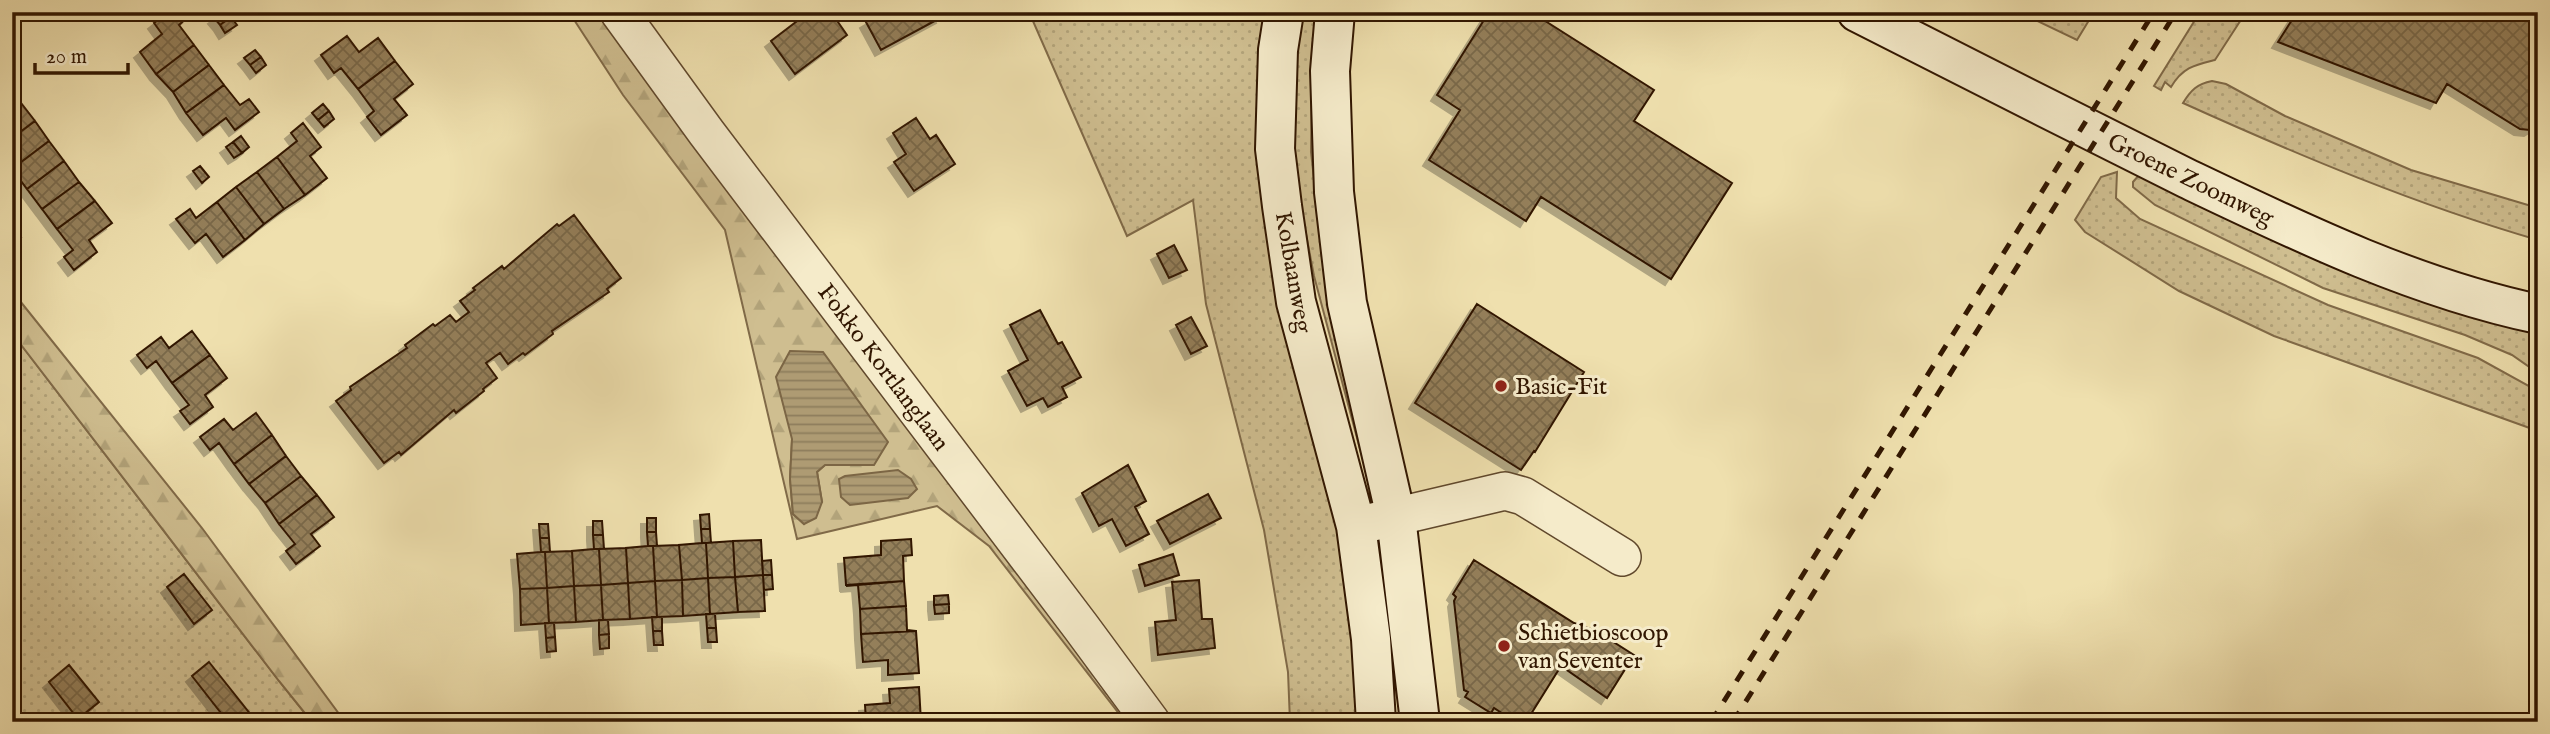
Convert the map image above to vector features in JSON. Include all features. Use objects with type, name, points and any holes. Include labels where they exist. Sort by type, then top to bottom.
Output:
[{"type":"street","name":"Fokko Kortlanglaan","points":[[619,12],[706,132],[1151,722]]},
{"type":"street","name":"Kolbaanweg","points":[[1284,12],[1279,50],[1275,149],[1282,206],[1296,302],[1356,526],[1371,639],[1376,722]]},
{"type":"street","name":"Kolbaanweg","points":[[1335,12],[1330,71],[1334,191],[1345,290],[1396,517],[1420,722]]},
{"type":"street","name":"Groene Zoomweg","points":[[1857,12],[2288,227],[2378,265],[2454,291],[2538,314]]},
{"type":"street","name":"Groene Zoomweg","points":[[1907,12],[2160,142],[2289,203],[2384,245],[2455,270],[2538,294]]},
{"type":"street","points":[[1356,526],[1505,491],[1523,495],[1622,557]]},
{"type":"green space","points":[[569,12],[615,12],[1139,722],[1121,722],[1120,715],[989,546],[937,506],[797,539],[725,230],[623,95]],"holes":[[[792,439],[874,465],[825,465],[817,472],[822,502],[804,524],[793,514],[790,479]]]},
{"type":"green space","points":[[1029,12],[1277,12],[1269,83],[1348,549],[1367,722],[1290,722],[1288,672],[1264,530],[1206,304],[1193,200],[1127,236]]},
{"type":"green space","points":[[1296,12],[1318,12],[1312,46],[1311,152],[1324,270],[1379,489],[1369,483],[1314,276],[1291,155]]},
{"type":"green space","points":[[2019,12],[2094,12],[2077,40]]},
{"type":"green space","points":[[2200,12],[2246,12],[2215,60],[2190,68],[2180,75],[2171,87],[2165,82],[2161,90],[2154,86]]},
{"type":"green space","points":[[2212,81],[2226,84],[2285,116],[2411,170],[2538,208],[2538,240],[2358,178],[2183,103],[2195,88]]},
{"type":"green space","points":[[2117,172],[2116,198],[2140,219],[2328,305],[2478,358],[2538,391],[2538,431],[2274,336],[2179,291],[2085,232],[2075,220],[2101,177]]},
{"type":"green space","points":[[2140,174],[2538,329],[2538,373],[2512,355],[2465,335],[2323,288],[2155,205],[2133,187],[2133,182]]},
{"type":"green space","points":[[12,291],[202,528],[345,722],[312,722],[279,681],[12,333]]},
{"type":"green space","points":[[12,333],[279,681],[312,722],[12,722]]},
{"type":"shaded area","points":[[790,351],[823,352],[888,442],[874,465],[825,465],[817,472],[822,502],[816,518],[804,524],[793,514],[790,479],[792,439],[776,377]]},
{"type":"shaded area","points":[[898,470],[911,479],[917,489],[908,498],[850,505],[841,497],[839,479],[845,476]]},
{"type":"building","points":[[168,12],[184,12],[188,17],[179,25],[194,45],[156,74],[140,52],[162,34],[154,23]]},
{"type":"building","points":[[227,12],[231,17],[220,25],[214,18]]},
{"type":"building","points":[[809,12],[831,12],[847,35],[795,74],[771,41]]},
{"type":"building","points":[[883,12],[939,12],[942,17],[881,50],[866,22]]},
{"type":"building","points":[[1489,12],[1531,12],[1654,90],[1634,121],[1732,183],[1671,279],[1541,197],[1526,221],[1429,160],[1460,110],[1437,95]]},
{"type":"building","points":[[2297,12],[2538,12],[2538,125],[2530,130],[2520,129],[2447,84],[2436,103],[2278,42]]},
{"type":"building","points":[[231,17],[237,25],[225,33],[220,25]]},
{"type":"building","points":[[347,36],[359,52],[378,38],[395,61],[358,89],[341,68],[334,73],[321,55]]},
{"type":"building","points":[[194,45],[209,65],[173,92],[156,74]]},
{"type":"building","points":[[255,50],[261,57],[250,65],[244,58]]},
{"type":"building","points":[[261,57],[266,65],[256,73],[250,65]]},
{"type":"building","points":[[395,61],[413,84],[394,99],[407,115],[381,135],[367,117],[374,111],[358,89]]},
{"type":"building","points":[[209,65],[224,85],[186,113],[173,92]]},
{"type":"building","points":[[224,85],[240,105],[249,99],[259,112],[235,130],[226,118],[203,135],[186,113]]},
{"type":"building","points":[[18,99],[35,121],[12,138],[12,103]]},
{"type":"building","points":[[323,104],[329,111],[318,120],[312,113]]},
{"type":"building","points":[[329,111],[334,119],[324,127],[318,120]]},
{"type":"building","points":[[916,118],[930,139],[936,135],[955,164],[914,191],[894,162],[906,154],[893,133]]},
{"type":"building","points":[[35,121],[49,141],[12,169],[12,138]]},
{"type":"building","points":[[303,123],[321,147],[310,156],[327,178],[305,195],[277,157],[297,141],[291,133]]},
{"type":"building","points":[[241,136],[249,147],[242,153],[233,142]]},
{"type":"building","points":[[49,141],[64,161],[27,189],[12,169]]},
{"type":"building","points":[[233,142],[242,153],[234,158],[226,147]]},
{"type":"building","points":[[277,157],[305,195],[284,209],[257,172]]},
{"type":"building","points":[[64,161],[79,182],[42,209],[27,189]]},
{"type":"building","points":[[200,166],[209,177],[202,183],[193,171]]},
{"type":"building","points":[[257,172],[284,209],[264,224],[236,187]]},
{"type":"building","points":[[79,182],[95,201],[57,229],[42,209]]},
{"type":"building","points":[[236,187],[264,224],[245,240],[217,202]]},
{"type":"building","points":[[95,201],[112,223],[89,240],[97,252],[74,270],[64,257],[73,250],[57,229]]},
{"type":"building","points":[[217,202],[245,240],[223,257],[206,234],[195,243],[176,219],[190,209],[196,218]]},
{"type":"building","points":[[574,215],[621,278],[607,289],[609,292],[552,331],[553,334],[525,355],[523,353],[508,364],[500,353],[486,363],[497,378],[483,389],[484,391],[456,413],[454,410],[401,455],[399,452],[384,463],[336,401],[351,390],[350,387],[407,348],[405,345],[433,324],[435,326],[450,315],[456,322],[469,312],[460,301],[475,290],[473,288],[502,266],[504,269],[557,224],[559,226]]},
{"type":"building","points":[[16,229],[21,237],[12,244],[12,232]]},
{"type":"building","points":[[1174,245],[1187,270],[1169,278],[1157,254]]},
{"type":"building","points":[[1477,304],[1584,372],[1521,470],[1415,403]]},
{"type":"building","points":[[1040,310],[1058,344],[1062,342],[1081,377],[1062,387],[1067,397],[1048,407],[1043,398],[1027,406],[1008,371],[1028,360],[1010,325]]},
{"type":"building","points":[[1191,317],[1207,346],[1191,354],[1176,325]]},
{"type":"building","points":[[192,331],[210,355],[172,383],[156,361],[147,368],[137,355],[161,337],[169,348]]},
{"type":"building","points":[[210,355],[227,378],[205,395],[213,407],[190,424],[180,411],[189,405],[172,383]]},
{"type":"building","points":[[256,413],[272,435],[234,464],[219,443],[210,450],[200,437],[224,419],[233,430]]},
{"type":"building","points":[[272,435],[286,456],[249,484],[234,464]]},
{"type":"building","points":[[286,456],[301,476],[265,503],[249,484]]},
{"type":"building","points":[[1128,465],[1146,501],[1135,507],[1149,534],[1126,546],[1112,519],[1099,526],[1082,493]]},
{"type":"building","points":[[301,476],[317,495],[279,524],[265,503]]},
{"type":"building","points":[[1208,494],[1221,518],[1170,544],[1157,521]]},
{"type":"building","points":[[317,495],[334,517],[311,534],[320,546],[296,564],[286,551],[295,544],[279,524]]},
{"type":"building","points":[[709,514],[710,529],[701,529],[700,515]]},
{"type":"building","points":[[647,518],[656,518],[656,532],[647,532]]},
{"type":"building","points":[[593,521],[602,521],[603,535],[593,535]]},
{"type":"building","points":[[539,524],[548,524],[549,538],[540,538]]},
{"type":"building","points":[[701,529],[710,529],[711,543],[702,543]]},
{"type":"building","points":[[647,532],[656,532],[657,546],[648,546]]},
{"type":"building","points":[[593,535],[603,535],[604,549],[594,549]]},
{"type":"building","points":[[540,538],[549,538],[550,552],[541,552]]},
{"type":"building","points":[[911,539],[912,555],[903,556],[904,581],[846,585],[844,558],[881,555],[881,541]]},
{"type":"building","points":[[761,540],[763,575],[735,577],[733,541]]},
{"type":"building","points":[[733,541],[735,577],[708,578],[706,543]]},
{"type":"building","points":[[706,543],[708,578],[682,580],[679,545]]},
{"type":"building","points":[[679,545],[682,580],[655,581],[653,546]]},
{"type":"building","points":[[653,546],[655,581],[628,583],[626,548]]},
{"type":"building","points":[[626,548],[628,583],[601,585],[599,549]]},
{"type":"building","points":[[599,549],[601,585],[574,586],[572,551]]},
{"type":"building","points":[[572,551],[574,586],[547,588],[545,552]]},
{"type":"building","points":[[545,552],[547,588],[520,589],[517,554]]},
{"type":"building","points":[[1173,554],[1179,575],[1145,586],[1139,565]]},
{"type":"building","points":[[771,560],[772,575],[763,575],[762,561]]},
{"type":"building","points":[[1474,560],[1574,623],[1596,631],[1634,655],[1607,698],[1561,666],[1526,722],[1515,722],[1494,708],[1491,713],[1465,697],[1468,692],[1464,690],[1454,601],[1456,597],[1453,594]]},
{"type":"building","points":[[184,574],[212,610],[194,624],[167,587]]},
{"type":"building","points":[[763,575],[765,611],[738,612],[735,577]]},
{"type":"building","points":[[763,575],[772,575],[773,589],[764,590]]},
{"type":"building","points":[[735,577],[738,612],[710,614],[708,578]]},
{"type":"building","points":[[708,578],[710,614],[683,616],[682,580]]},
{"type":"building","points":[[682,580],[683,616],[657,617],[655,581]]},
{"type":"building","points":[[1199,580],[1202,619],[1212,619],[1215,648],[1158,655],[1155,622],[1176,620],[1172,582]]},
{"type":"building","points":[[655,581],[657,617],[630,619],[628,583]]},
{"type":"building","points":[[904,581],[906,606],[860,609],[858,585],[846,586]]},
{"type":"building","points":[[628,583],[630,619],[603,620],[601,585]]},
{"type":"building","points":[[601,585],[603,620],[576,622],[574,586]]},
{"type":"building","points":[[574,586],[576,622],[549,623],[547,588]]},
{"type":"building","points":[[547,588],[549,623],[521,625],[520,589]]},
{"type":"building","points":[[948,595],[949,604],[934,605],[934,596]]},
{"type":"building","points":[[949,604],[949,613],[935,614],[934,605]]},
{"type":"building","points":[[906,606],[907,630],[916,631],[861,634],[860,609]]},
{"type":"building","points":[[706,614],[715,614],[716,628],[707,628]]},
{"type":"building","points":[[652,617],[662,617],[662,631],[653,631]]},
{"type":"building","points":[[599,620],[608,620],[609,634],[599,635]]},
{"type":"building","points":[[545,623],[554,623],[555,637],[546,638]]},
{"type":"building","points":[[707,628],[716,628],[717,642],[708,642]]},
{"type":"building","points":[[653,631],[662,631],[663,645],[654,645]]},
{"type":"building","points":[[916,631],[919,673],[888,675],[888,660],[863,662],[861,634]]},
{"type":"building","points":[[609,634],[609,648],[600,649],[599,635]]},
{"type":"building","points":[[555,637],[556,651],[547,652],[546,638]]},
{"type":"building","points":[[209,662],[255,720],[253,722],[228,722],[192,676]]},
{"type":"building","points":[[69,665],[99,702],[78,719],[49,682]]},
{"type":"building","points":[[919,687],[921,722],[866,722],[865,705],[890,703],[889,689]]},
{"type":"building","points":[[467,714],[473,722],[457,722]]},
{"type":"railway","points":[[1711,722],[2154,12]]},
{"type":"railway","points":[[1733,722],[2176,12]]},
{"type":"place","name":"Basic-Fit","points":[[1501,386]]},
{"type":"place","name":"Schietbioscoop van Seventer","points":[[1504,646]]}]
